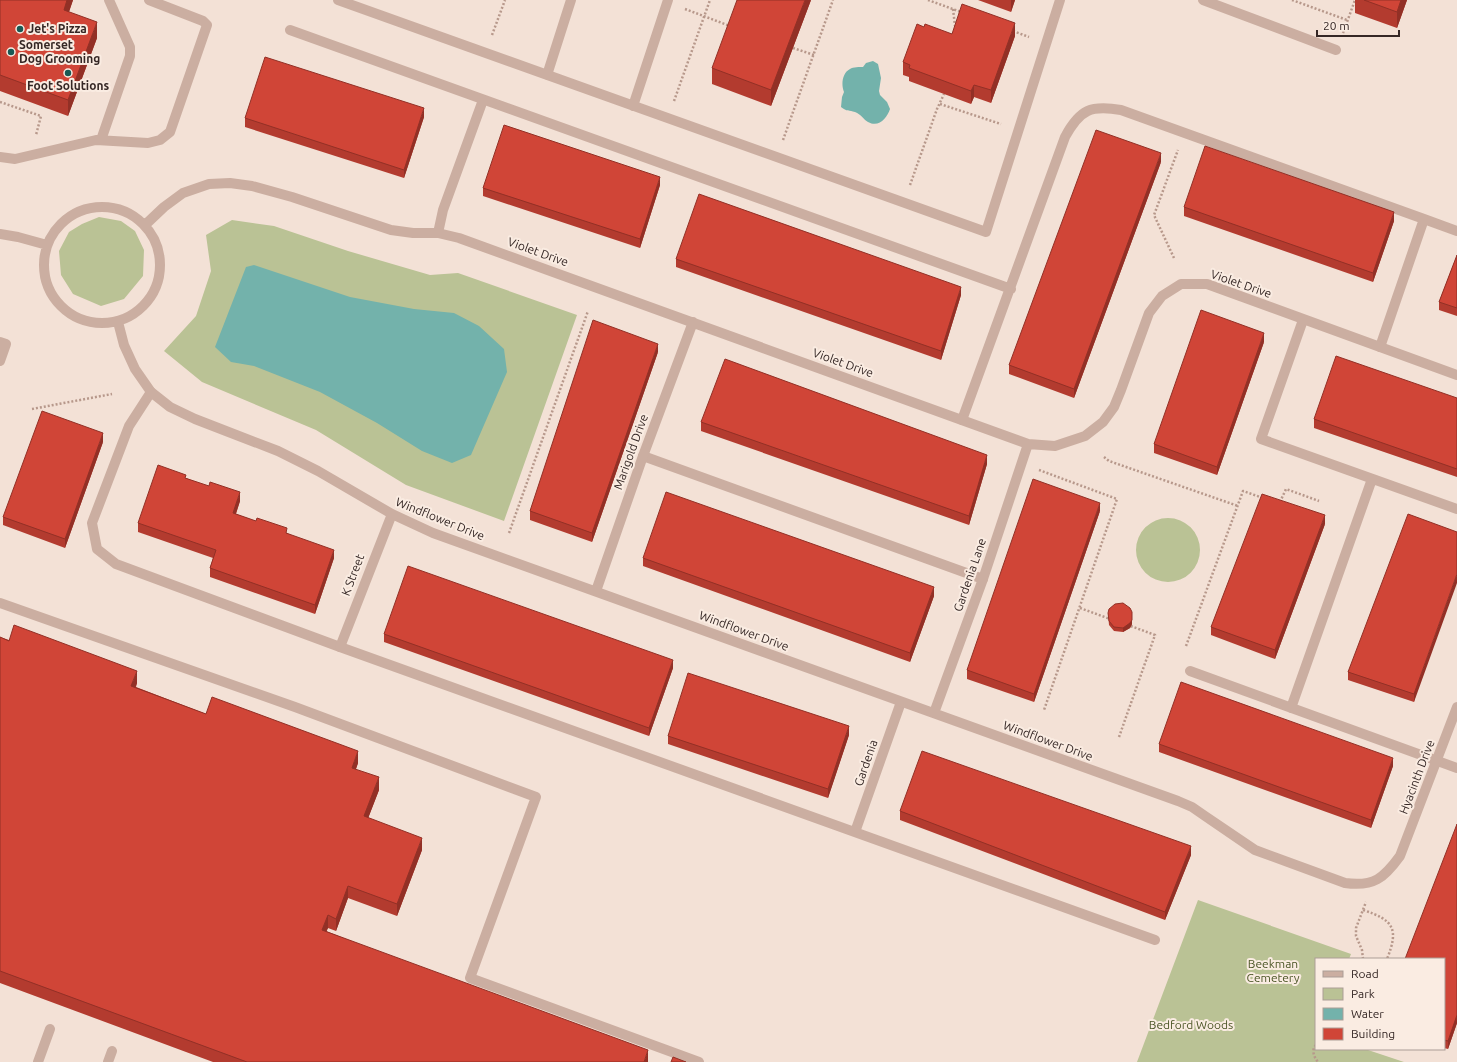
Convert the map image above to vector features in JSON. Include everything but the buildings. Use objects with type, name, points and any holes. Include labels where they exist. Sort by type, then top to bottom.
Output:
[{"type":"street","points":[[101,140],[130,56],[130,47],[109,0]]},
{"type":"street","points":[[0,157],[15,159],[96,140],[148,143],[160,140],[170,132],[207,25],[203,21],[149,0]]},
{"type":"street","points":[[338,0],[986,232],[1060,0]]},
{"type":"street","points":[[547,75],[571,0]]},
{"type":"street","points":[[1203,0],[1336,50]]},
{"type":"street","points":[[633,106],[668,2]]},
{"type":"street","points":[[290,30],[1011,288]]},
{"type":"street","points":[[438,233],[444,210],[483,100]]},
{"type":"street","points":[[962,420],[1065,136],[1073,121],[1086,111],[1103,107],[1121,110],[1457,231]]},
{"type":"street","name":"Violet Drive","points":[[145,225],[164,207],[183,193],[209,184],[230,183],[252,186],[292,197],[391,230],[413,233],[438,233],[481,245],[1028,444],[1055,446],[1085,436],[1103,422],[1114,407],[1149,313],[1162,296],[1181,284],[1207,284],[1457,375]]},
{"type":"street","points":[[99,207],[118,208],[135,217],[145,225],[153,236],[158,247],[161,266],[158,284],[149,301],[135,314],[118,322],[98,324],[78,319],[62,308],[50,292],[44,273],[47,244],[55,230],[64,220],[80,210],[99,207]]},
{"type":"street","points":[[1380,347],[1424,220]]},
{"type":"street","points":[[0,234],[47,244]]},
{"type":"street","points":[[1303,320],[1260,439],[1457,509]]},
{"type":"street","name":"Windflower Drive","points":[[118,322],[124,344],[135,369],[151,392],[170,407],[196,419],[278,451],[392,514],[433,533],[1178,801],[1192,807],[1254,850],[1345,883],[1356,885],[1367,884],[1379,879],[1389,871],[1400,856]]},
{"type":"street","name":"Marigold Drive","points":[[596,591],[643,456],[693,322]]},
{"type":"street","points":[[0,342],[6,344],[0,361]]},
{"type":"street","points":[[151,392],[129,426],[92,523],[97,549],[116,564],[340,647],[1155,940]]},
{"type":"street","name":"Gardenia Lane","points":[[934,713],[983,579],[1028,444]]},
{"type":"street","points":[[643,456],[983,579]]},
{"type":"street","points":[[1291,708],[1372,479]]},
{"type":"street","name":"K Street","points":[[340,647],[392,514]]},
{"type":"street","points":[[0,603],[295,707],[536,797],[470,978],[699,1062]]},
{"type":"street","points":[[1190,671],[1457,768]]},
{"type":"street","name":"Gardenia","points":[[855,832],[901,702]]},
{"type":"street","name":"Hyacinth Drive","points":[[1400,856],[1457,707]]},
{"type":"street","points":[[38,1062],[50,1029]]},
{"type":"street","points":[[108,1062],[112,1051]]},
{"type":"path","points":[[486,53],[505,0]]},
{"type":"path","points":[[668,118],[710,0]]},
{"type":"path","points":[[777,157],[833,0]]},
{"type":"path","points":[[928,0],[967,14]]},
{"type":"path","points":[[1292,0],[1347,20]]},
{"type":"path","points":[[1336,50],[1355,0]]},
{"type":"path","points":[[668,2],[733,27]]},
{"type":"path","points":[[952,9],[956,32]]},
{"type":"path","points":[[1010,30],[1046,43]]},
{"type":"path","points":[[793,48],[814,55]]},
{"type":"path","points":[[904,202],[944,94]]},
{"type":"path","points":[[0,102],[41,116],[34,139]]},
{"type":"path","points":[[940,104],[1019,130]]},
{"type":"path","points":[[1174,258],[1154,215],[1178,148]]},
{"type":"path","points":[[509,533],[588,311]]},
{"type":"path","points":[[32,409],[112,394]]},
{"type":"path","points":[[1104,458],[1238,506]]},
{"type":"path","points":[[1037,469],[1117,499],[1044,710]]},
{"type":"path","points":[[1279,504],[1286,489],[1319,501]]},
{"type":"path","points":[[1186,646],[1243,491],[1264,499]]},
{"type":"path","points":[[1080,608],[1110,618]]},
{"type":"path","points":[[1119,737],[1155,635],[1125,624]]},
{"type":"path","points":[[1363,958],[1362,950],[1356,936],[1356,928],[1366,899]]},
{"type":"path","points":[[1363,910],[1380,916],[1390,926],[1394,938],[1387,958]]},
{"type":"path","points":[[1315,1046],[1314,1052],[1318,1062]]},
{"type":"green space","points":[[99,217],[121,221],[135,231],[144,250],[143,276],[124,299],[101,306],[73,294],[61,275],[59,251],[69,232],[82,224]]},
{"type":"green space","points":[[232,220],[274,226],[348,251],[430,275],[458,273],[577,315],[504,521],[406,485],[316,430],[202,382],[164,351],[196,316],[211,271],[206,235]]},
{"type":"green space","points":[[1162,518],[1174,518],[1191,527],[1198,538],[1200,550],[1198,562],[1191,573],[1174,582],[1162,582],[1150,577],[1141,568],[1136,556],[1136,544],[1141,532],[1150,523]]},
{"type":"green space","points":[[1198,900],[1351,954],[1349,958],[1315,958],[1315,1050],[1368,1050],[1404,1062],[1137,1062]]},
{"type":"water","points":[[873,61],[878,64],[881,78],[879,91],[880,95],[887,102],[890,109],[885,119],[876,124],[872,124],[857,113],[841,107],[844,92],[843,79],[845,73],[851,68],[863,67],[866,63]]},
{"type":"water","points":[[254,265],[350,297],[414,309],[454,313],[479,326],[504,349],[507,372],[471,455],[452,463],[422,451],[377,423],[320,392],[254,366],[231,362],[215,347],[246,267]]},
{"type":"place","name":"Jet's Pizza","points":[[20,29]]},
{"type":"place","name":"Somerset Dog Grooming","points":[[11,52]]},
{"type":"place","name":"Foot Solutions","points":[[68,73]]},
{"type":"park label","name":"Beekman Cemetery","points":[[1273,971]]},
{"type":"park label","name":"Bedford Woods","points":[[1191,1025]]}]
